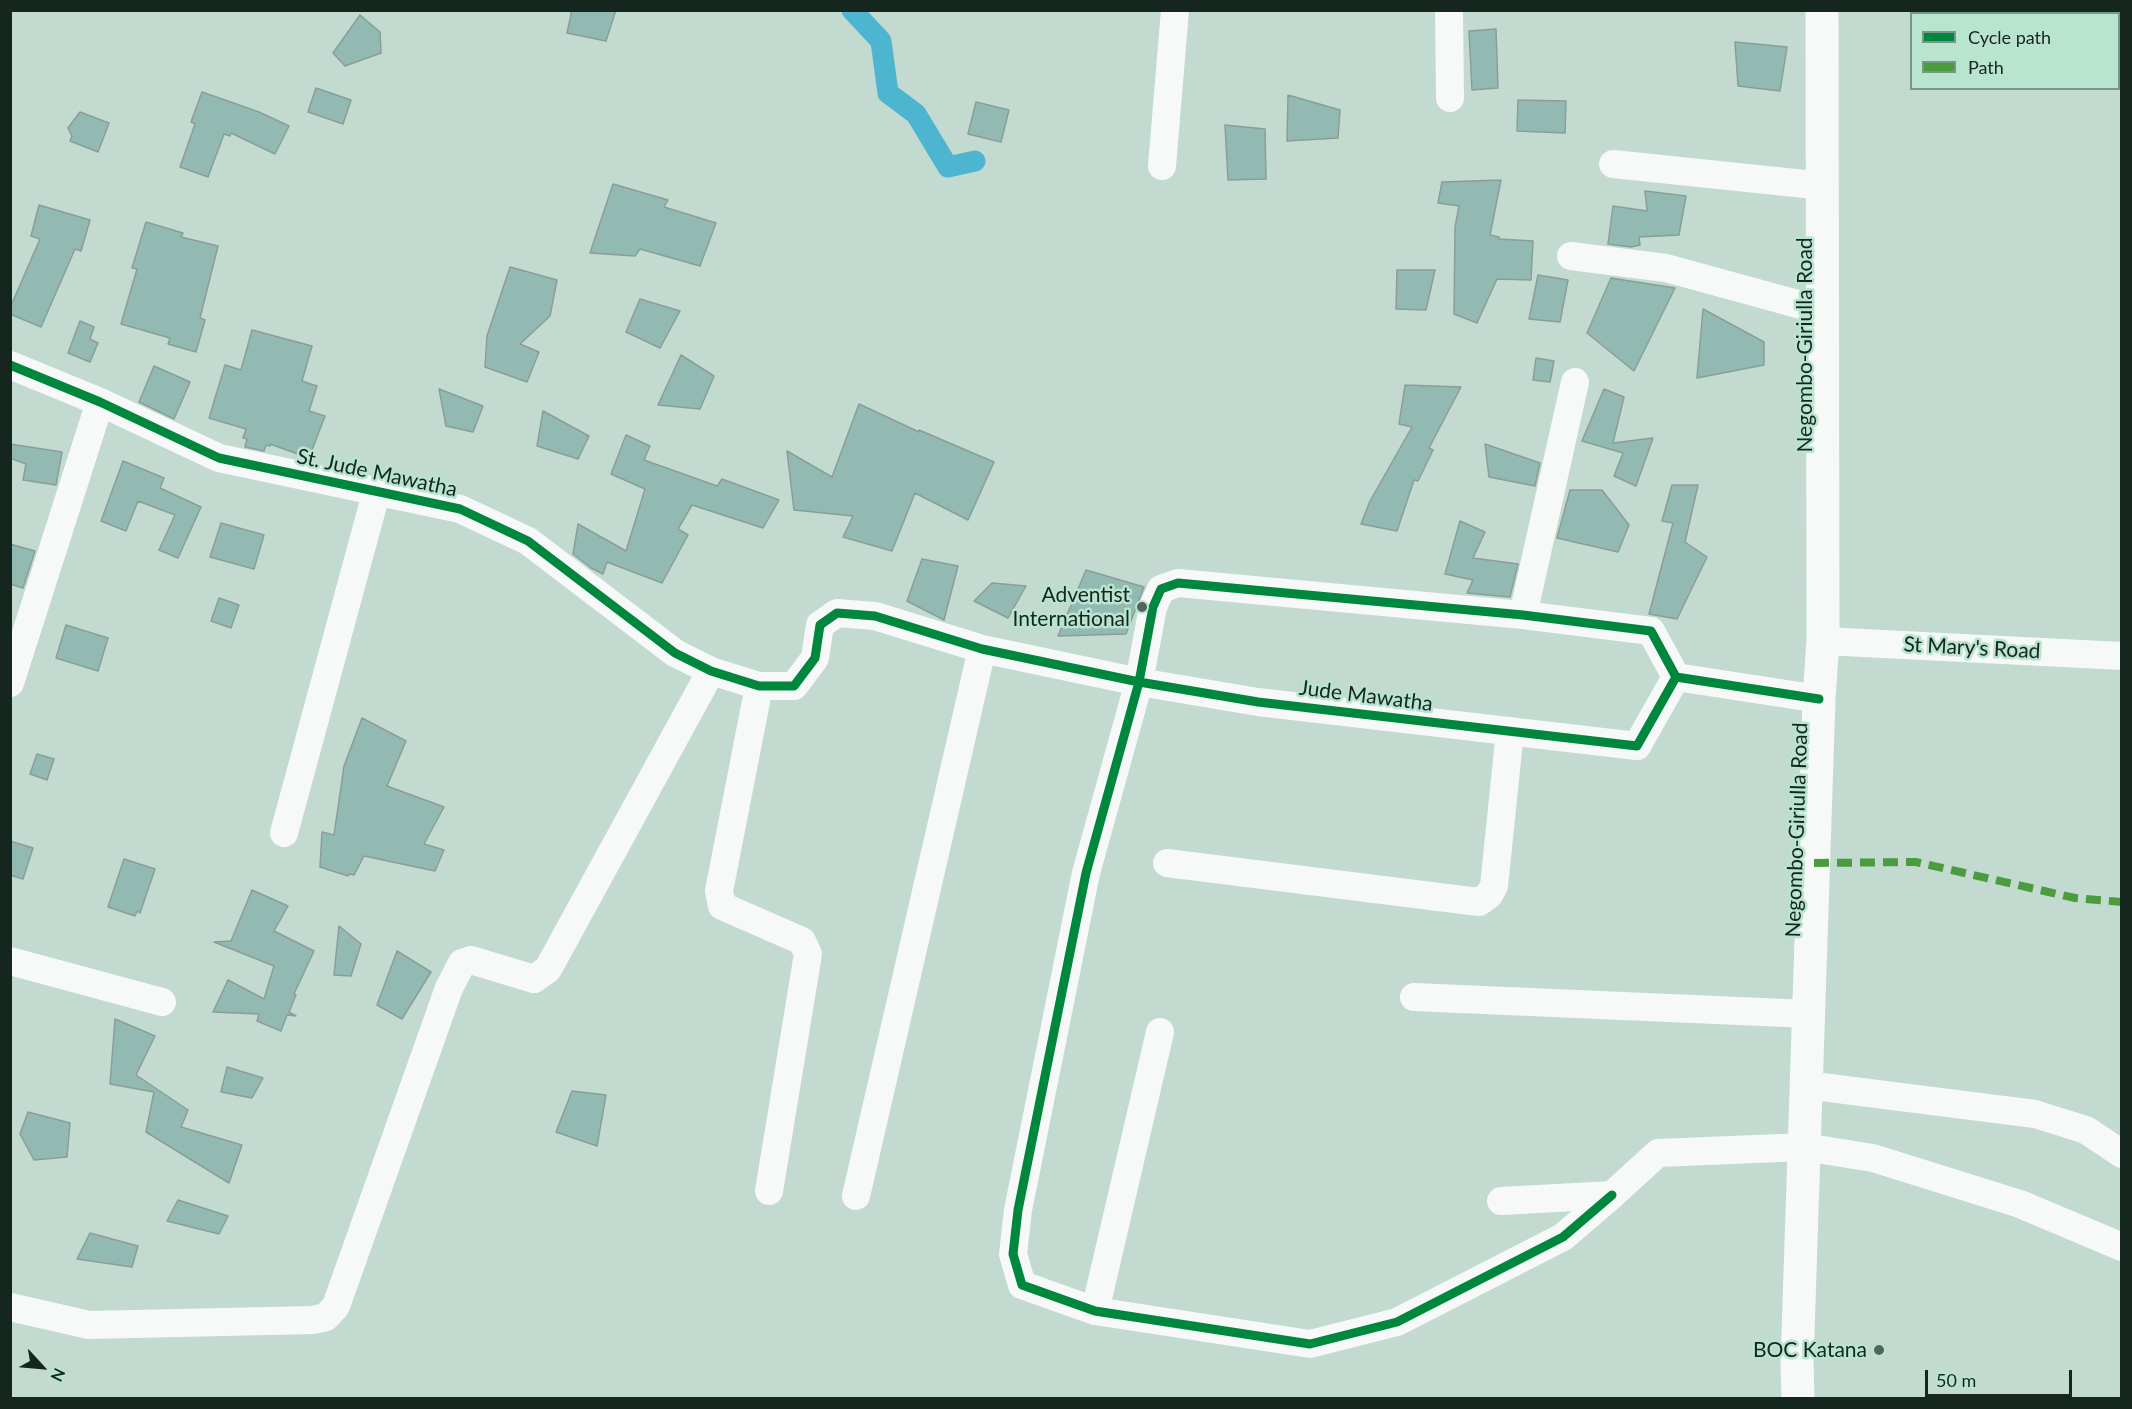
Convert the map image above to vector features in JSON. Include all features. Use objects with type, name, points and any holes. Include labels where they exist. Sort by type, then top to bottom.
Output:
[{"type":"main road","name":"Negombo-Giriulla Road","points":[[1798,1398],[1797,1363],[1806,1085],[1823,641],[1822,10]]},
{"type":"street","points":[[1162,166],[1175,10]]},
{"type":"street","points":[[1449,10],[1450,98]]},
{"type":"street","points":[[1613,164],[1824,186]]},
{"type":"street","points":[[1571,256],[1666,268],[1822,311]]},
{"type":"street","name":"St. Jude Mawatha","points":[[10,365],[100,402],[219,458],[460,509],[528,541],[675,653],[711,671],[759,686],[794,686],[815,658],[820,625],[837,613],[875,616]]},
{"type":"street","points":[[1522,615],[1575,382]]},
{"type":"street","points":[[10,682],[100,402]]},
{"type":"street","points":[[284,833],[377,490]]},
{"type":"street","points":[[1819,699],[1676,677],[1651,631],[1522,615],[1178,583],[1161,589],[1153,607],[1139,682],[1086,873],[1018,1210],[1012,1254],[1022,1285],[1095,1311],[1310,1344],[1397,1322],[1563,1237],[1658,1153],[1804,1147],[1873,1158],[2009,1200],[2121,1246]]},
{"type":"street","name":"Jude Mawatha","points":[[875,616],[982,649],[1139,682],[1258,702],[1637,746],[1676,677]]},
{"type":"street","name":"St Mary's Road","points":[[1823,641],[2121,656]]},
{"type":"street","points":[[856,1196],[982,649]]},
{"type":"street","points":[[10,1307],[89,1325],[313,1320],[326,1317],[336,1306],[449,988],[462,963],[471,960],[534,979],[548,969],[711,671]]},
{"type":"street","points":[[759,686],[719,891],[722,906],[802,941],[807,954],[769,1191]]},
{"type":"street","points":[[1167,863],[1479,902],[1489,895],[1494,886],[1510,731]]},
{"type":"street","points":[[10,961],[162,1002]]},
{"type":"street","points":[[1414,997],[1809,1014]]},
{"type":"street","points":[[1095,1311],[1160,1032]]},
{"type":"street","points":[[1806,1085],[2035,1114],[2086,1130],[2121,1154]]},
{"type":"street","points":[[1501,1201],[1612,1195]]},
{"type":"building","points":[[572,10],[616,10],[606,41],[567,33]]},
{"type":"building","points":[[360,15],[380,32],[381,53],[345,66],[333,53]]},
{"type":"building","points":[[1496,29],[1498,88],[1472,90],[1469,31]]},
{"type":"building","points":[[1735,42],[1787,47],[1780,91],[1738,86]]},
{"type":"building","points":[[316,88],[351,100],[343,124],[308,112]]},
{"type":"building","points":[[202,92],[259,112],[289,126],[275,154],[231,133],[230,136],[224,134],[208,177],[180,167],[195,124],[191,122]]},
{"type":"building","points":[[1288,95],[1340,110],[1338,138],[1287,141]]},
{"type":"building","points":[[1518,100],[1566,101],[1565,133],[1517,131]]},
{"type":"building","points":[[976,102],[1009,110],[1001,142],[968,134]]},
{"type":"building","points":[[80,112],[109,123],[98,152],[70,141],[72,136],[68,128]]},
{"type":"building","points":[[1225,125],[1265,129],[1266,179],[1228,180]]},
{"type":"building","points":[[1501,180],[1490,235],[1499,237],[1499,239],[1533,241],[1531,280],[1497,279],[1477,323],[1454,314],[1455,227],[1459,206],[1438,203],[1442,182]]},
{"type":"building","points":[[613,184],[668,200],[664,207],[716,223],[700,266],[640,249],[635,256],[590,253]]},
{"type":"building","points":[[1645,191],[1686,196],[1679,235],[1639,237],[1640,245],[1631,247],[1608,244],[1613,206],[1647,211]]},
{"type":"building","points":[[39,205],[90,220],[81,251],[75,249],[41,327],[10,314],[10,308],[40,239],[31,236]]},
{"type":"building","points":[[146,222],[183,233],[181,237],[218,246],[200,318],[205,320],[196,352],[168,344],[170,338],[121,324],[137,269],[132,268]]},
{"type":"building","points":[[510,267],[557,280],[550,316],[520,344],[539,352],[527,382],[485,367],[487,336]]},
{"type":"building","points":[[1397,270],[1435,270],[1426,310],[1396,309]]},
{"type":"building","points":[[1538,275],[1568,280],[1560,322],[1529,319]]},
{"type":"building","points":[[1611,278],[1675,288],[1634,371],[1587,333]]},
{"type":"building","points":[[640,299],[680,311],[660,348],[626,332]]},
{"type":"building","points":[[1703,309],[1764,342],[1764,365],[1697,378]]},
{"type":"building","points":[[80,321],[94,327],[90,339],[98,343],[90,362],[68,353]]},
{"type":"building","points":[[252,330],[312,346],[302,381],[317,386],[309,411],[325,416],[309,458],[270,444],[270,446],[266,445],[264,451],[245,447],[247,439],[243,438],[246,429],[209,418],[225,365],[241,370]]},
{"type":"building","points":[[681,355],[714,376],[700,409],[658,405]]},
{"type":"building","points":[[1536,358],[1554,361],[1550,382],[1533,380]]},
{"type":"building","points":[[154,366],[190,382],[174,419],[139,402]]},
{"type":"building","points":[[1405,385],[1461,387],[1429,448],[1433,450],[1418,481],[1414,480],[1397,531],[1361,524],[1370,501],[1412,427],[1399,424]]},
{"type":"building","points":[[439,389],[483,406],[473,432],[446,426]]},
{"type":"building","points":[[1604,389],[1624,397],[1613,443],[1653,438],[1636,486],[1614,476],[1623,453],[1582,441]]},
{"type":"building","points":[[859,404],[919,432],[919,430],[994,462],[968,520],[915,493],[892,551],[843,537],[853,516],[794,510],[787,451],[832,477]]},
{"type":"building","points":[[543,411],[589,436],[578,459],[537,446]]},
{"type":"building","points":[[626,435],[650,446],[644,460],[717,486],[722,479],[779,500],[763,528],[692,505],[678,529],[688,535],[662,583],[607,562],[603,574],[573,554],[578,524],[626,551],[645,489],[611,474]]},
{"type":"building","points":[[10,444],[62,452],[56,485],[23,480],[26,464],[10,458]]},
{"type":"building","points":[[1485,444],[1540,463],[1535,486],[1489,477]]},
{"type":"building","points":[[123,461],[164,478],[160,488],[201,507],[178,558],[159,550],[175,515],[138,501],[126,531],[101,521]]},
{"type":"building","points":[[1672,485],[1698,485],[1685,542],[1707,557],[1677,619],[1649,614],[1673,523],[1662,521]]},
{"type":"building","points":[[1570,490],[1602,490],[1629,525],[1618,552],[1557,538]]},
{"type":"building","points":[[1460,521],[1485,532],[1473,558],[1518,564],[1510,597],[1467,593],[1473,580],[1445,574]]},
{"type":"building","points":[[221,523],[264,535],[254,569],[210,557]]},
{"type":"building","points":[[10,544],[35,551],[23,588],[10,584]]},
{"type":"building","points":[[922,559],[958,566],[944,620],[907,601]]},
{"type":"building","points":[[1086,570],[1144,587],[1126,634],[1058,636]]},
{"type":"building","points":[[992,583],[1026,586],[1008,618],[974,601]]},
{"type":"building","points":[[219,598],[239,605],[231,628],[211,621]]},
{"type":"building","points":[[66,625],[108,638],[98,671],[56,658]]},
{"type":"building","points":[[362,718],[406,741],[387,786],[444,807],[424,844],[444,850],[435,871],[364,856],[354,875],[349,874],[348,876],[320,867],[322,832],[334,835],[344,766]]},
{"type":"building","points":[[37,754],[54,759],[47,780],[30,774]]},
{"type":"building","points":[[10,841],[33,848],[23,879],[10,875]]},
{"type":"building","points":[[124,859],[155,869],[140,913],[137,911],[135,916],[108,907]]},
{"type":"building","points":[[252,890],[288,906],[274,931],[314,951],[294,994],[296,995],[289,1012],[296,1016],[287,1015],[281,1031],[257,1021],[259,1014],[213,1012],[228,980],[264,999],[274,966],[214,942],[231,941]]},
{"type":"building","points":[[339,926],[361,944],[351,976],[334,975]]},
{"type":"building","points":[[397,951],[431,972],[402,1019],[377,1005]]},
{"type":"building","points":[[115,1019],[155,1036],[136,1075],[188,1110],[181,1127],[242,1145],[229,1183],[146,1132],[154,1092],[110,1084]]},
{"type":"building","points":[[227,1067],[263,1078],[252,1098],[221,1092]]},
{"type":"building","points":[[572,1091],[606,1095],[597,1146],[556,1132]]},
{"type":"building","points":[[28,1112],[70,1123],[67,1157],[34,1160],[20,1134]]},
{"type":"building","points":[[178,1200],[228,1216],[219,1234],[167,1221]]},
{"type":"building","points":[[90,1233],[138,1246],[132,1267],[77,1259]]},
{"type":"waterway","points":[[852,10],[881,41],[888,93],[916,114],[948,167],[975,161]]},
{"type":"marked path","points":[[1814,863],[1916,862],[2075,898],[2122,902]]},
{"type":"cycle path","points":[[10,365],[100,402],[219,458],[460,509],[528,541],[675,653],[711,671],[759,686],[794,686],[815,658],[820,625],[837,613],[875,616],[982,649],[1139,682],[1258,702],[1637,746],[1676,677],[1819,699]]},
{"type":"cycle path","points":[[1612,1195],[1563,1237],[1397,1322],[1310,1344],[1095,1311],[1022,1285],[1013,1254],[1018,1210],[1086,873],[1139,682],[1153,607],[1161,589],[1178,583],[1523,615],[1651,631],[1676,677]]},
{"type":"place","name":"Adventist International","points":[[1142,607]]},
{"type":"place","name":"BOC Katana","points":[[1879,1350]]}]
